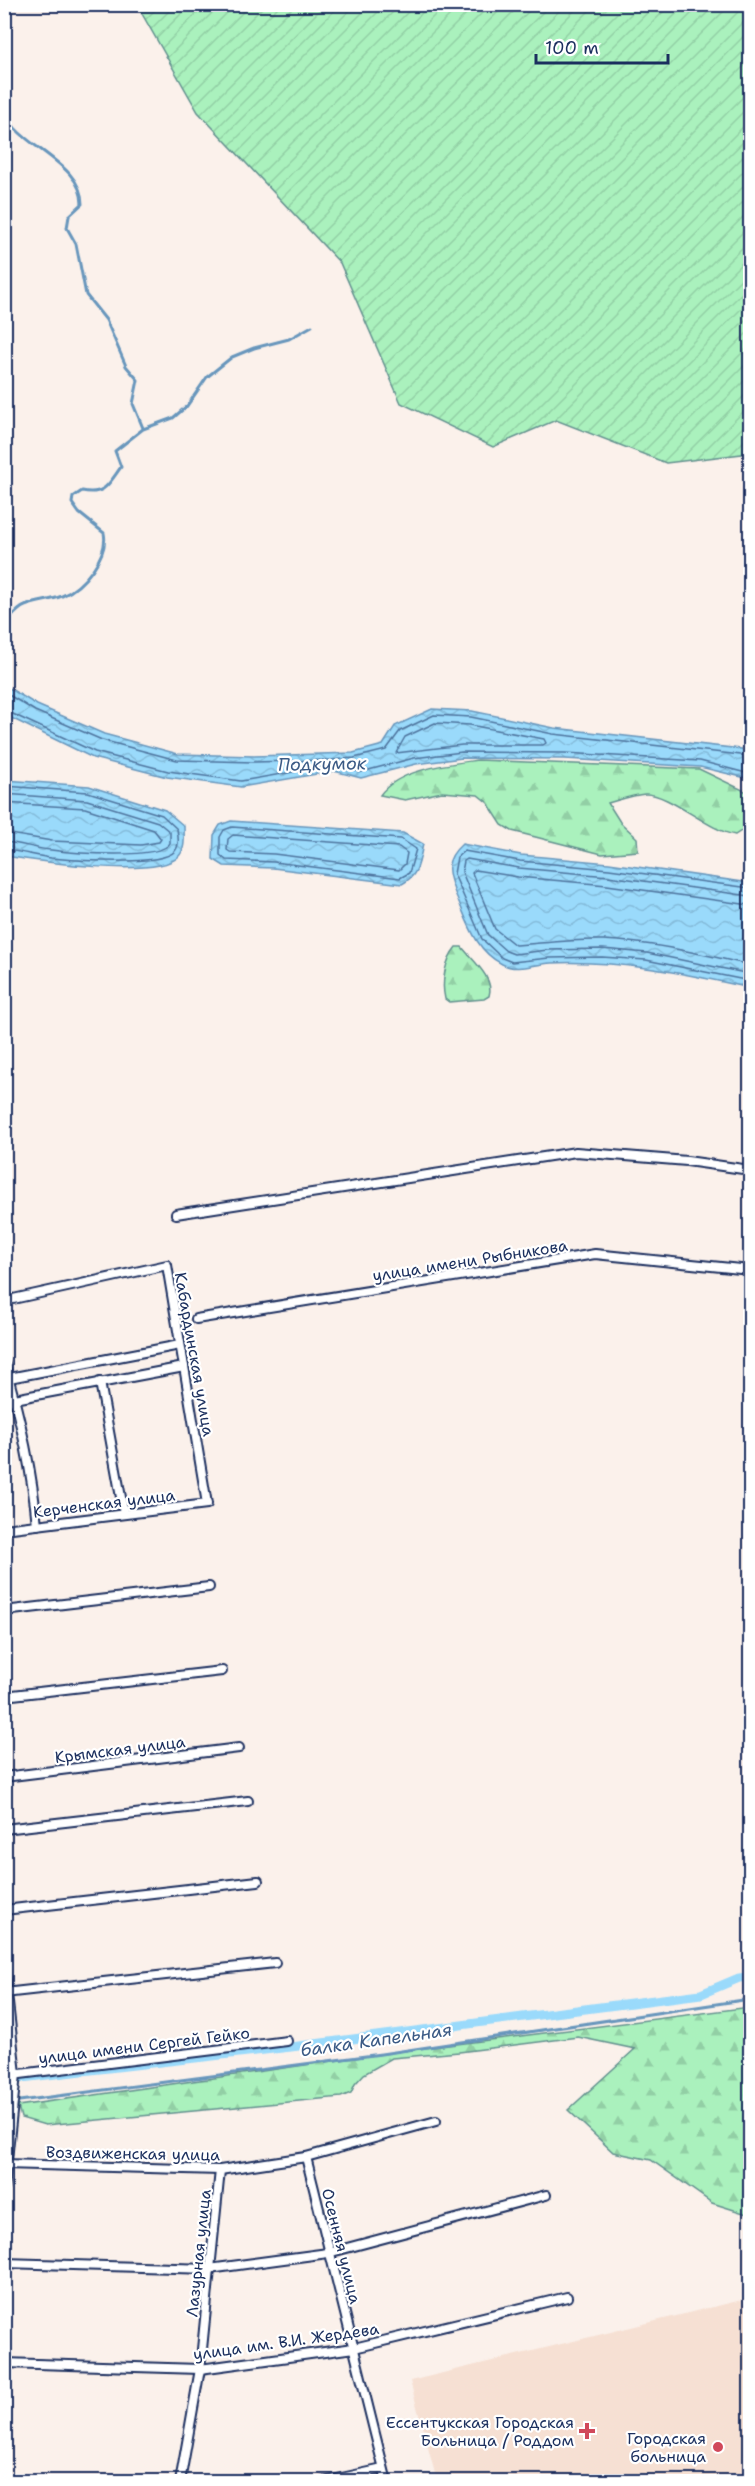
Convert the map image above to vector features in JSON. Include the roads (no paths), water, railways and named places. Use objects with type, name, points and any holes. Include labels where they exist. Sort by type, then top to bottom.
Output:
[{"type":"street","points":[[176,1214],[576,1152],[687,1161],[750,1170]]},
{"type":"street","name":"улица имени Рыбникова","points":[[196,1319],[595,1254],[750,1270]]},
{"type":"street","name":"Кабардинская улица","points":[[4,1301],[167,1265],[207,1504]]},
{"type":"street","points":[[7,1378],[180,1345]]},
{"type":"street","points":[[4,1363],[15,1399],[33,1484],[37,1525]]},
{"type":"street","points":[[4,1401],[184,1367]]},
{"type":"street","points":[[100,1382],[124,1514]]},
{"type":"street","name":"Керченская улица","points":[[4,1529],[207,1504]]},
{"type":"street","points":[[4,1611],[210,1587]]},
{"type":"street","points":[[4,1696],[222,1671]]},
{"type":"street","name":"Крымская улица","points":[[4,1777],[239,1748]]},
{"type":"street","points":[[4,1829],[248,1801]]},
{"type":"street","points":[[4,1910],[258,1881]]},
{"type":"street","points":[[6,1993],[275,1963]]},
{"type":"street","points":[[4,1967],[16,2074],[4,2188]]},
{"type":"street","name":"улица имени Сергей Гейко","points":[[4,2076],[287,2041]]},
{"type":"street","name":"Воздвиженская улица","points":[[6,2164],[220,2170],[306,2157],[436,2121]]},
{"type":"street","name":"Осенняя улица","points":[[306,2157],[328,2253],[387,2481]]},
{"type":"street","name":"Лазурная улица","points":[[180,2481],[200,2369],[220,2170]]},
{"type":"street","points":[[4,2264],[209,2269],[328,2253],[546,2195]]},
{"type":"street","name":"улица им. В.И. Жердева","points":[[4,2363],[200,2369],[354,2348],[567,2297]]},
{"type":"street","points":[[322,2481],[383,2469]]},
{"type":"water","name":"Подкумок","points":[[4,685],[37,705],[104,734],[178,754],[254,756],[353,753],[383,745],[395,726],[432,709],[472,711],[554,728],[750,750],[750,782],[746,778],[700,767],[565,759],[462,758],[416,764],[361,778],[334,771],[241,787],[167,777],[93,758],[5,715]]},
{"type":"water","points":[[5,780],[89,786],[165,810],[184,826],[182,850],[178,857],[166,863],[122,868],[5,856]]},
{"type":"water","points":[[231,821],[403,833],[423,844],[415,872],[402,884],[273,868],[224,866],[213,859],[214,835],[220,825]]},
{"type":"water","points":[[462,844],[521,855],[609,863],[750,883],[750,988],[627,966],[551,963],[514,967],[502,964],[492,958],[478,942],[452,886],[449,872],[450,861],[452,855]]},
{"type":"waterway","points":[[4,112],[23,136],[62,166],[79,189],[82,204],[69,216],[67,228],[76,244],[86,295],[106,320],[126,366],[138,380],[133,404],[143,428]]},
{"type":"waterway","points":[[4,625],[22,607],[57,598],[70,592],[85,579],[98,561],[104,542],[104,533],[79,513],[72,503],[73,497],[82,491],[96,492],[106,487],[121,467],[115,451],[143,429],[173,418],[187,406],[207,377],[232,357],[254,348],[289,339],[312,326]]},
{"type":"waterway","points":[[4,2080],[291,2047],[701,1994],[739,1978],[750,1977]]},
{"type":"waterway","name":"балка Капельная","points":[[4,2103],[381,2054],[750,1999]]},
{"type":"place","name":"Ессентукская Городская Больница / Роддом","points":[[587,2431]]},
{"type":"place","name":"Городская больница","points":[[718,2447]]}]
